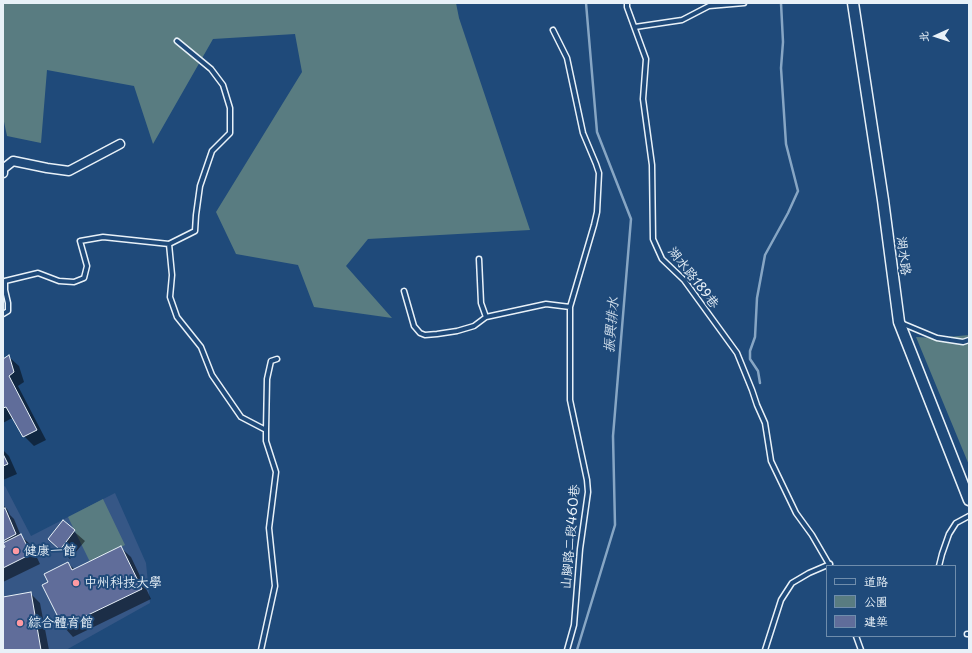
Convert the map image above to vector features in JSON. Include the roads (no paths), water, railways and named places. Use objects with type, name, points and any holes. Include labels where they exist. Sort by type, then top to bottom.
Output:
[{"type":"street","name":"湖水路","points":[[852,3],[883,200],[899,322],[969,500]]},
{"type":"street","points":[[3,172],[3,169],[13,161],[69,171],[120,144]]},
{"type":"lane","name":"湖水路189巷","points":[[627,3],[627,7],[646,59],[643,99],[652,165],[653,239],[662,259],[684,280],[737,353],[765,423],[771,461],[796,513],[830,565]]},
{"type":"lane","points":[[635,27],[682,20],[709,6],[744,3]]},
{"type":"lane","name":"山腳路二段460巷","points":[[553,30],[567,58],[583,133],[599,173],[597,212],[570,307],[570,400],[587,480],[588,492],[580,549],[574,625],[567,650]]},
{"type":"lane","points":[[3,314],[8,311],[8,303],[4,290],[5,282],[38,273],[59,281],[74,282],[84,278],[87,266],[80,241],[103,237],[169,244],[195,231],[200,186],[212,152],[230,133],[230,108],[223,84],[211,69],[176,41]]},
{"type":"lane","points":[[169,244],[172,275],[170,297],[178,317],[201,347],[212,376],[241,417],[266,430]]},
{"type":"lane","points":[[479,259],[481,303],[486,317]]},
{"type":"lane","points":[[404,291],[414,326],[420,333],[425,335],[457,331],[474,326],[486,317],[546,304],[570,307]]},
{"type":"lane","points":[[899,322],[937,338],[963,342],[969,340]]},
{"type":"lane","points":[[261,650],[275,586],[269,528],[276,472],[266,441],[266,430],[267,379],[271,360],[276,359]]},
{"type":"lane","points":[[939,565],[949,534],[956,523],[969,516]]},
{"type":"lane","points":[[765,650],[781,600],[792,583],[809,573],[826,567]]},
{"type":"lane","points":[[856,637],[861,650]]},
{"type":"waterway","name":"振興排水","points":[[577,650],[615,525],[613,436],[631,219],[597,132],[586,3]]},
{"type":"waterway","points":[[760,383],[758,371],[750,359],[750,351],[755,337],[757,298],[765,255],[798,191],[786,144],[781,68],[783,42],[781,3]]},
{"type":"place","name":"健康一館","points":[[16,551]]},
{"type":"place","name":"中州科技大學","points":[[76,583]]},
{"type":"place","name":"綜合體育館","points":[[20,623]]}]
